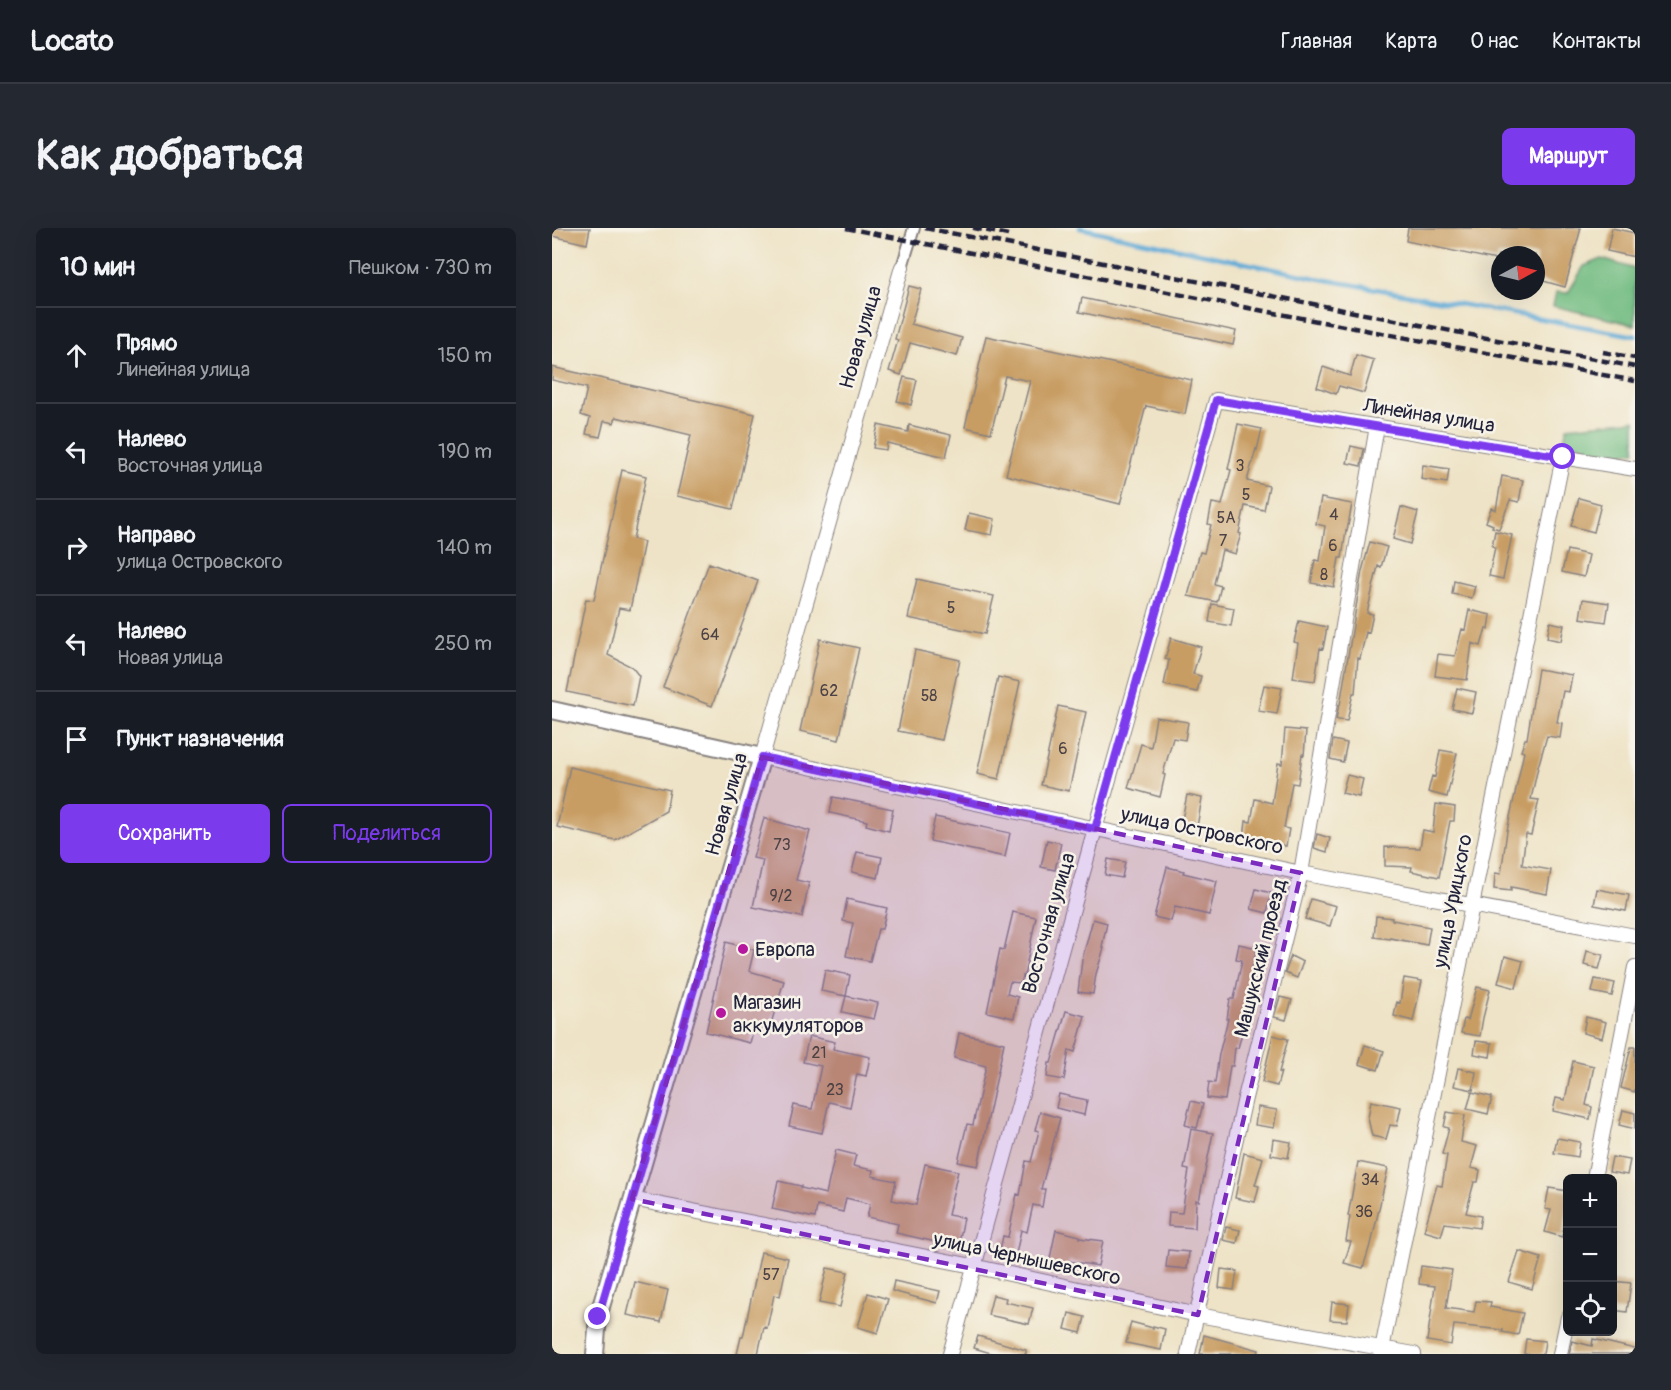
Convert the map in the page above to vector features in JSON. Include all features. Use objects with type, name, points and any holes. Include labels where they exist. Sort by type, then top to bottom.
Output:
[{"type":"street","points":[[902,267],[914,228]]},
{"type":"street","name":"Новая улица","points":[[595,1354],[598,1317],[902,267]]},
{"type":"street","name":"Линейная улица","points":[[1216,400],[1635,469]]},
{"type":"street","name":"Восточная улица","points":[[950,1354],[1216,400]]},
{"type":"street","name":"Машукский проезд","points":[[1188,1354],[1245,1098],[1301,873],[1377,426]]},
{"type":"street","name":"улица Урицкого","points":[[1382,1351],[1563,457]]},
{"type":"street","name":"улица Островского","points":[[552,710],[1301,873],[1635,936]]},
{"type":"street","points":[[1595,1174],[1635,967]]},
{"type":"street","name":"улица Чернышевского","points":[[632,1198],[1382,1351],[1414,1354]]},
{"type":"street","points":[[1560,1354],[1564,1336]]},
{"type":"highlighted area","points":[[762,757],[1301,873],[1198,1315],[632,1199]]},
{"type":"green space","points":[[1602,259],[1635,269],[1635,325],[1553,306],[1556,292],[1568,293],[1584,266]]},
{"type":"green space","points":[[1635,420],[1635,451],[1610,457],[1564,440],[1567,427]]},
{"type":"building","points":[[552,228],[590,228],[587,244],[552,236]]},
{"type":"building","points":[[1408,228],[1581,228],[1565,287],[1545,281],[1545,246],[1491,246],[1491,259],[1406,241]]},
{"type":"building","points":[[1612,228],[1635,233],[1635,257],[1607,251]]},
{"type":"building","points":[[909,286],[921,289],[911,324],[962,338],[957,356],[910,343],[901,375],[889,371]]},
{"type":"building","points":[[1082,298],[1236,331],[1233,345],[1079,312]]},
{"type":"building","points":[[986,336],[1192,380],[1185,414],[1146,406],[1120,504],[1006,475],[1030,381],[1005,376],[991,433],[965,427]]},
{"type":"building","points":[[1356,355],[1374,360],[1364,393],[1339,386],[1336,394],[1317,387],[1323,367],[1350,376]]},
{"type":"building","points":[[552,367],[755,414],[733,509],[677,496],[691,435],[616,417],[614,423],[604,421],[600,437],[586,434],[590,418],[581,415],[587,388],[552,380]]},
{"type":"building","points":[[904,377],[917,380],[911,405],[897,401]]},
{"type":"building","points":[[1238,424],[1262,429],[1247,481],[1269,486],[1264,510],[1245,506],[1235,554],[1222,550],[1214,584],[1221,586],[1217,602],[1188,596],[1200,552],[1204,553],[1211,525],[1208,524],[1212,503],[1222,505],[1231,470],[1228,469]]},
{"type":"building","points":[[878,425],[908,432],[909,425],[951,435],[946,457],[887,443],[886,450],[873,448]]},
{"type":"building","points":[[1351,446],[1364,449],[1361,466],[1347,463]]},
{"type":"building","points":[[1423,465],[1449,469],[1447,483],[1421,479]]},
{"type":"building","points":[[622,470],[646,476],[633,539],[644,542],[630,610],[619,608],[608,655],[632,667],[639,676],[633,706],[567,692],[586,599],[594,600]]},
{"type":"building","points":[[1502,476],[1523,480],[1519,502],[1510,500],[1499,529],[1486,522],[1491,508],[1496,510]]},
{"type":"building","points":[[1321,498],[1352,504],[1334,587],[1311,583],[1315,560],[1320,561],[1325,526],[1316,524]]},
{"type":"building","points":[[1579,498],[1601,504],[1594,532],[1571,526]]},
{"type":"building","points":[[1401,507],[1418,512],[1410,544],[1393,539]]},
{"type":"building","points":[[969,513],[995,519],[992,535],[965,530]]},
{"type":"building","points":[[1495,531],[1512,535],[1503,579],[1489,576],[1495,547],[1492,546]]},
{"type":"building","points":[[1370,542],[1387,547],[1381,567],[1378,566],[1367,613],[1373,614],[1369,633],[1366,632],[1360,659],[1358,658],[1355,693],[1353,693],[1347,721],[1339,720],[1336,719],[1362,571]]},
{"type":"building","points":[[1567,550],[1589,555],[1584,577],[1562,572]]},
{"type":"building","points":[[709,563],[758,581],[712,706],[663,687]]},
{"type":"building","points":[[917,579],[994,596],[985,634],[908,618]]},
{"type":"building","points":[[1454,581],[1475,586],[1472,598],[1452,594]]},
{"type":"building","points":[[1583,599],[1609,603],[1606,622],[1580,618]]},
{"type":"building","points":[[1212,604],[1234,608],[1231,626],[1209,622]]},
{"type":"building","points":[[1469,610],[1491,615],[1489,629],[1486,628],[1481,646],[1472,643],[1467,680],[1435,676],[1438,654],[1455,656],[1462,629],[1465,630]]},
{"type":"building","points":[[1299,621],[1327,627],[1323,649],[1320,648],[1315,681],[1293,678],[1298,643],[1294,642]]},
{"type":"building","points":[[1550,622],[1564,625],[1561,641],[1547,638]]},
{"type":"building","points":[[1171,638],[1201,647],[1193,674],[1201,676],[1197,692],[1164,685],[1169,660],[1165,659]]},
{"type":"building","points":[[820,639],[859,648],[839,740],[800,731]]},
{"type":"building","points":[[915,650],[960,660],[942,740],[898,731]]},
{"type":"building","points":[[1538,669],[1572,675],[1569,692],[1563,691],[1557,722],[1562,723],[1560,738],[1547,736],[1538,767],[1531,799],[1539,800],[1531,835],[1526,834],[1522,865],[1551,870],[1547,894],[1511,887],[1511,891],[1494,889],[1495,873],[1501,874],[1507,831],[1524,752],[1521,751],[1527,739]]},
{"type":"building","points":[[998,677],[1020,682],[999,779],[977,774]]},
{"type":"building","points":[[1264,685],[1282,688],[1277,714],[1258,711]]},
{"type":"building","points":[[1457,688],[1476,692],[1472,713],[1452,709]]},
{"type":"building","points":[[1058,706],[1086,712],[1069,791],[1041,785]]},
{"type":"building","points":[[1156,717],[1188,722],[1185,740],[1173,738],[1163,774],[1165,775],[1160,797],[1128,788],[1141,744],[1151,747]]},
{"type":"building","points":[[1285,729],[1306,731],[1298,784],[1292,783],[1284,828],[1289,829],[1286,846],[1244,838],[1246,821],[1251,822],[1255,799],[1272,803],[1278,763],[1282,764]]},
{"type":"building","points":[[1333,740],[1347,743],[1343,762],[1330,759]]},
{"type":"building","points":[[1440,750],[1457,753],[1447,797],[1428,792],[1432,776],[1435,777]]},
{"type":"building","points":[[570,767],[670,790],[666,811],[615,840],[557,827]]},
{"type":"building","points":[[1347,775],[1363,779],[1359,797],[1342,793]]},
{"type":"building","points":[[1187,795],[1202,798],[1197,827],[1181,824]]},
{"type":"building","points":[[833,797],[893,809],[889,831],[866,825],[867,821],[830,813]]},
{"type":"building","points":[[1436,804],[1455,807],[1454,821],[1450,821],[1439,877],[1411,871],[1412,867],[1385,866],[1385,847],[1420,848],[1423,830],[1433,832]]},
{"type":"building","points":[[935,817],[1010,833],[1005,857],[930,841]]},
{"type":"building","points":[[764,818],[810,831],[796,880],[809,883],[802,917],[753,907],[763,860],[753,858]]},
{"type":"building","points":[[1317,834],[1330,838],[1327,852],[1314,848]]},
{"type":"building","points":[[1047,840],[1061,843],[1055,870],[1041,867]]},
{"type":"building","points":[[857,852],[882,857],[878,878],[852,872]]},
{"type":"building","points":[[1108,859],[1125,862],[1122,878],[1105,875]]},
{"type":"building","points":[[1167,867],[1217,881],[1209,915],[1175,907],[1171,921],[1154,917]]},
{"type":"building","points":[[1256,889],[1271,893],[1267,913],[1251,909]]},
{"type":"building","points":[[1597,889],[1629,895],[1626,911],[1594,905]]},
{"type":"building","points":[[847,899],[887,908],[882,929],[878,929],[870,961],[846,956],[853,923],[843,921]]},
{"type":"building","points":[[1311,899],[1336,906],[1330,926],[1305,919]]},
{"type":"building","points":[[1013,912],[1036,917],[1024,977],[1021,983],[1010,982],[1007,994],[1018,997],[1014,1018],[987,1012],[1000,949],[1004,950]]},
{"type":"building","points":[[1376,916],[1430,927],[1427,945],[1374,937]]},
{"type":"building","points":[[1093,919],[1107,923],[1102,947],[1104,948],[1093,994],[1078,992],[1082,960]]},
{"type":"building","points":[[726,942],[754,950],[749,971],[784,981],[769,1030],[754,1027],[750,1043],[706,1032]]},
{"type":"building","points":[[1239,944],[1257,948],[1251,973],[1254,973],[1245,1022],[1238,1048],[1235,1048],[1233,1066],[1230,1066],[1225,1100],[1207,1098],[1209,1082],[1215,1083],[1230,999],[1234,999],[1242,960],[1236,959]]},
{"type":"building","points":[[1587,951],[1603,955],[1599,969],[1584,965]]},
{"type":"building","points":[[1291,956],[1303,962],[1297,978],[1285,973]]},
{"type":"building","points":[[1505,956],[1523,961],[1516,988],[1498,983]]},
{"type":"building","points":[[825,970],[850,975],[846,996],[821,991]]},
{"type":"building","points":[[1404,978],[1422,981],[1413,1021],[1394,1016],[1397,1002],[1400,1003]]},
{"type":"building","points":[[1595,979],[1615,983],[1612,996],[1592,992]]},
{"type":"building","points":[[1477,987],[1490,990],[1480,1036],[1461,1033],[1464,1019],[1468,1020]]},
{"type":"building","points":[[846,996],[878,1003],[874,1019],[842,1012]]},
{"type":"building","points":[[1280,997],[1292,1000],[1286,1020],[1274,1017]]},
{"type":"building","points":[[1066,1011],[1085,1016],[1075,1052],[1069,1050],[1064,1080],[1047,1077],[1049,1063],[1051,1063]]},
{"type":"building","points":[[1586,1017],[1606,1022],[1602,1038],[1583,1033]]},
{"type":"building","points":[[959,1033],[1004,1043],[978,1166],[958,1162],[967,1124],[973,1125],[986,1066],[954,1058]]},
{"type":"building","points":[[1273,1035],[1288,1039],[1277,1086],[1262,1082]]},
{"type":"building","points":[[809,1036],[835,1042],[833,1049],[870,1057],[866,1076],[857,1074],[850,1107],[829,1102],[822,1133],[789,1126],[794,1105],[812,1109],[821,1066],[803,1062]]},
{"type":"building","points":[[1476,1041],[1492,1043],[1490,1057],[1474,1054]]},
{"type":"building","points":[[1365,1045],[1384,1051],[1378,1070],[1359,1064]]},
{"type":"building","points":[[1631,1047],[1635,1047],[1635,1092],[1621,1088]]},
{"type":"building","points":[[1573,1061],[1594,1066],[1586,1105],[1592,1107],[1590,1119],[1553,1111],[1556,1098],[1565,1100]]},
{"type":"building","points":[[1458,1068],[1476,1072],[1473,1090],[1454,1086]]},
{"type":"building","points":[[1472,1092],[1492,1097],[1488,1114],[1467,1109]]},
{"type":"building","points":[[1059,1094],[1087,1100],[1084,1115],[1056,1108]]},
{"type":"building","points":[[1191,1101],[1203,1104],[1197,1128],[1185,1125]]},
{"type":"building","points":[[1371,1101],[1401,1107],[1397,1126],[1390,1125],[1386,1139],[1372,1136],[1368,1118]]},
{"type":"building","points":[[1258,1107],[1277,1110],[1274,1128],[1255,1125]]},
{"type":"building","points":[[1623,1110],[1635,1113],[1635,1129],[1619,1125]]},
{"type":"building","points":[[1040,1112],[1060,1118],[1041,1189],[1045,1189],[1042,1207],[1033,1205],[1027,1232],[1021,1230],[1015,1259],[999,1255],[1003,1236],[1008,1237],[1017,1194],[1020,1195],[1026,1161],[1031,1162],[1039,1131],[1035,1130]]},
{"type":"building","points":[[1447,1112],[1465,1115],[1461,1142],[1477,1146],[1471,1168],[1480,1170],[1478,1182],[1474,1182],[1466,1213],[1481,1216],[1479,1228],[1445,1223],[1441,1236],[1424,1231],[1437,1185],[1442,1186],[1447,1155],[1442,1154],[1449,1128],[1444,1127]]},
{"type":"building","points":[[1191,1129],[1213,1133],[1199,1201],[1196,1200],[1195,1228],[1168,1226],[1169,1212],[1182,1213],[1189,1170],[1184,1169]]},
{"type":"building","points":[[1557,1138],[1580,1142],[1578,1157],[1554,1153]]},
{"type":"building","points":[[1273,1139],[1291,1142],[1288,1158],[1271,1155]]},
{"type":"building","points":[[836,1150],[856,1155],[853,1166],[873,1170],[872,1176],[896,1181],[892,1200],[916,1205],[925,1164],[958,1171],[948,1215],[964,1218],[958,1247],[896,1233],[898,1224],[867,1217],[870,1204],[846,1198],[843,1212],[817,1206],[815,1218],[772,1209],[778,1181],[826,1194]]},
{"type":"building","points":[[1244,1153],[1263,1158],[1255,1185],[1259,1186],[1255,1202],[1235,1198]]},
{"type":"building","points":[[1612,1157],[1630,1160],[1627,1175],[1609,1172]]},
{"type":"building","points":[[1358,1162],[1388,1168],[1371,1245],[1363,1268],[1344,1263],[1351,1242],[1346,1241],[1350,1216],[1348,1216]]},
{"type":"building","points":[[1549,1188],[1563,1190],[1562,1237],[1545,1232],[1551,1210],[1545,1209]]},
{"type":"building","points":[[1226,1227],[1240,1230],[1237,1243],[1223,1240]]},
{"type":"building","points":[[1056,1230],[1080,1236],[1080,1238],[1103,1241],[1098,1266],[1069,1261],[1066,1272],[1048,1268]]},
{"type":"building","points":[[1168,1250],[1189,1252],[1187,1269],[1166,1267]]},
{"type":"building","points":[[1519,1251],[1541,1258],[1532,1289],[1509,1282]]},
{"type":"building","points":[[761,1252],[788,1258],[780,1296],[774,1295],[767,1328],[764,1327],[758,1354],[737,1354],[741,1337],[743,1337]]},
{"type":"building","points":[[1421,1266],[1452,1270],[1446,1308],[1474,1312],[1476,1301],[1491,1302],[1490,1307],[1523,1313],[1518,1335],[1502,1332],[1503,1330],[1454,1325],[1451,1345],[1427,1341],[1435,1286],[1419,1284]]},
{"type":"building","points":[[827,1268],[848,1272],[840,1307],[819,1303]]},
{"type":"building","points":[[1221,1269],[1237,1271],[1234,1290],[1219,1288]]},
{"type":"building","points":[[894,1281],[940,1291],[937,1303],[892,1291]]},
{"type":"building","points":[[635,1282],[668,1290],[661,1322],[627,1315]]},
{"type":"building","points":[[1617,1282],[1631,1283],[1627,1312],[1617,1311]]},
{"type":"building","points":[[868,1293],[888,1299],[878,1333],[858,1327]]},
{"type":"building","points":[[993,1295],[1006,1298],[1005,1302],[1033,1308],[1029,1324],[988,1315]]},
{"type":"building","points":[[1332,1302],[1349,1304],[1347,1321],[1330,1320]]},
{"type":"building","points":[[1069,1313],[1085,1317],[1081,1333],[1065,1329]]},
{"type":"building","points":[[1131,1322],[1165,1329],[1161,1350],[1126,1343]]},
{"type":"building","points":[[1204,1335],[1259,1350],[1258,1354],[1200,1354]]},
{"type":"building","points":[[978,1336],[1026,1350],[1026,1354],[994,1354],[974,1348]]},
{"type":"building","points":[[1526,1339],[1545,1341],[1543,1354],[1524,1354]]},
{"type":"building","points":[[1593,1339],[1635,1349],[1635,1354],[1569,1354],[1572,1341],[1592,1346]]},
{"type":"waterway","points":[[1080,228],[1316,278],[1635,336]]},
{"type":"railway","points":[[846,228],[1243,307],[1635,381]]},
{"type":"railway","points":[[925,228],[1635,367]]},
{"type":"railway","points":[[973,228],[1008,235]]},
{"type":"railway","points":[[1603,352],[1635,358]]},
{"type":"place","name":"Европа","points":[[743,949]]},
{"type":"place","name":"Магазин аккумуляторов","points":[[721,1013]]},
{"type":"route","points":[[598,1317],[762,757],[1095,829],[1216,400],[1563,457]]}]
